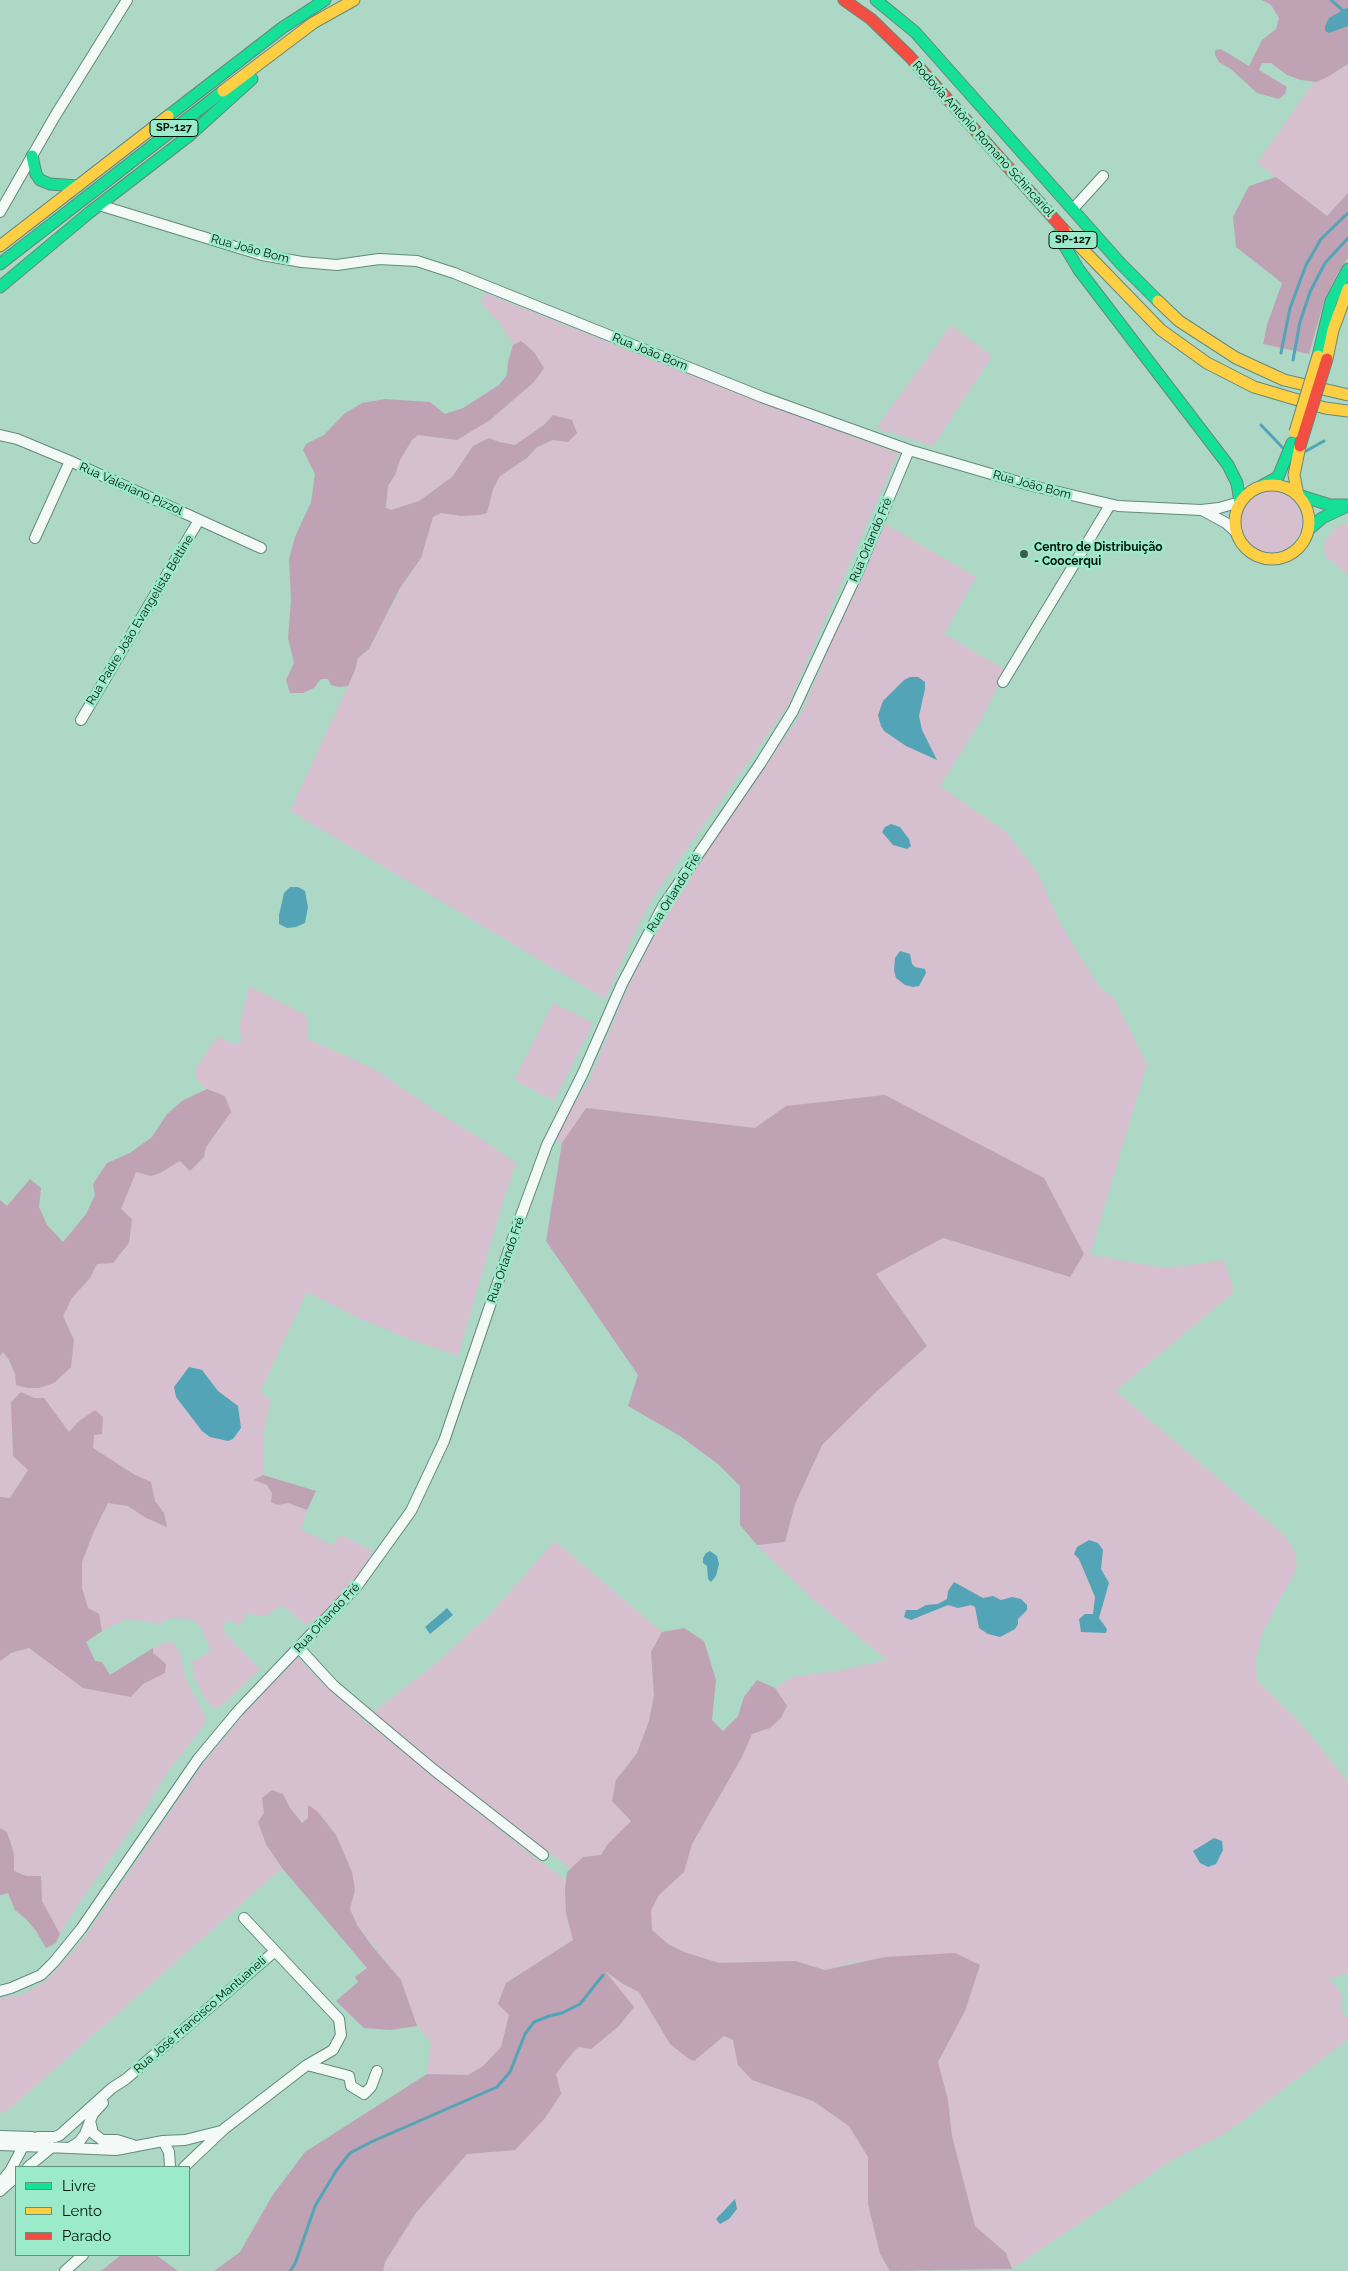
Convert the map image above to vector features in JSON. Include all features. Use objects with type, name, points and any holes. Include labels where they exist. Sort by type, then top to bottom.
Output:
[{"type":"main road","name":"SP-127","points":[[0,246],[282,28],[325,0]]},
{"type":"main road","name":"SP-127","points":[[0,264],[289,40],[354,0]]},
{"type":"main road","name":"Rodovia Antônio Romano Schincariol","points":[[844,0],[871,19],[910,57],[1042,206],[1161,330],[1207,363],[1254,387],[1325,408],[1348,411]]},
{"type":"main road","name":"Rodovia Antônio Romano Schincariol","points":[[876,0],[916,32],[1121,264],[1179,321],[1236,358],[1284,380],[1348,395]]},
{"type":"main road","points":[[0,287],[99,205],[190,135],[250,80],[289,40]]},
{"type":"main road","points":[[32,156],[36,174],[40,180],[50,184],[78,186]]},
{"type":"main road","points":[[1042,206],[1079,270],[1228,465],[1237,483],[1240,502]]},
{"type":"main road","points":[[1322,357],[1331,301],[1348,269]]},
{"type":"main road","points":[[1308,530],[1306,507],[1298,495],[1294,475],[1296,444],[1322,357],[1348,289]]},
{"type":"main road","points":[[1296,444],[1287,456],[1278,477],[1250,492],[1240,502],[1235,514],[1236,533],[1242,544],[1250,552],[1261,557],[1272,558],[1291,553],[1299,547],[1308,530],[1322,518],[1348,505]]},
{"type":"main road","points":[[1260,486],[1279,486],[1298,495],[1330,505],[1348,505]]},
{"type":"street","points":[[0,212],[127,0]]},
{"type":"street","points":[[1073,208],[1103,176]]},
{"type":"street","name":"Rua João Bom","points":[[99,205],[262,255],[294,261],[337,265],[379,259],[417,261],[454,273],[762,397],[909,450],[1029,485],[1110,505],[1201,510]]},
{"type":"street","name":"Rua Valeriano Pizzol","points":[[0,435],[17,439],[70,461],[261,548]]},
{"type":"street","name":"Rua Orlando Fré","points":[[0,1991],[40,1975],[54,1962],[82,1929],[198,1759],[238,1711],[358,1586],[411,1511],[444,1441],[515,1232],[547,1145],[583,1073],[622,984],[663,906],[760,764],[793,710],[853,583],[909,450]]},
{"type":"street","points":[[35,538],[70,461]]},
{"type":"street","points":[[1201,510],[1219,508],[1240,502]]},
{"type":"street","points":[[1003,682],[1110,505]]},
{"type":"street","points":[[1201,510],[1226,523],[1236,533]]},
{"type":"street","name":"Rua Padre João Evangelista Bettine","points":[[81,720],[199,520]]},
{"type":"street","points":[[299,1648],[334,1685],[372,1718],[434,1770],[543,1855]]},
{"type":"street","points":[[185,2166],[224,2129],[307,2065],[333,2050],[341,2036],[339,2019],[244,1918]]},
{"type":"street","name":"Rua José Francisco Mantuaneli","points":[[126,2079],[274,1952]]},
{"type":"street","points":[[307,2065],[349,2076],[351,2086],[364,2094],[371,2087],[376,2071]]},
{"type":"street","points":[[71,2147],[80,2142],[98,2108],[126,2079]]},
{"type":"street","points":[[0,2136],[55,2137],[60,2135],[112,2088],[126,2079]]},
{"type":"street","points":[[90,2121],[90,2127],[98,2138],[140,2146]]},
{"type":"street","points":[[0,2145],[116,2150],[185,2140],[224,2129]]},
{"type":"street","points":[[0,2183],[14,2164],[26,2141],[38,2137]]},
{"type":"street","points":[[163,2142],[169,2152],[170,2166]]},
{"type":"street","points":[[0,2145],[12,2153],[14,2164]]},
{"type":"street","points":[[29,2166],[52,2147]]},
{"type":"street","points":[[0,2192],[15,2178]]},
{"type":"street","points":[[66,2271],[82,2256]]},
{"type":"shaded area","points":[[1262,0],[1348,0],[1348,64],[1317,82],[1301,80],[1287,75],[1271,63],[1262,63],[1259,70],[1287,87],[1285,94],[1279,99],[1257,93],[1232,70],[1219,62],[1215,55],[1215,50],[1221,49],[1249,66],[1262,40],[1276,29],[1279,18],[1271,5]]},
{"type":"shaded area","points":[[1348,64],[1348,193],[1327,216],[1257,163],[1312,84]]},
{"type":"shaded area","points":[[1276,177],[1327,216],[1348,193],[1348,258],[1325,298],[1309,354],[1263,344],[1267,325],[1282,283],[1236,247],[1233,217],[1249,186]]},
{"type":"shaded area","points":[[485,293],[756,401],[898,453],[787,707],[657,891],[638,925],[605,999],[290,811],[355,670],[358,658],[369,649],[401,588],[421,558],[433,517],[441,513],[461,516],[480,515],[490,502],[493,489],[500,476],[527,458],[537,447],[553,440],[568,442],[544,425],[515,445],[499,442],[473,446],[452,477],[419,501],[391,510],[386,508],[388,486],[412,440],[418,435],[457,440],[490,420],[512,401],[521,341],[513,345],[500,323],[481,303]]},
{"type":"shaded area","points":[[951,325],[992,356],[933,446],[876,428]]},
{"type":"shaded area","points":[[521,341],[534,352],[544,368],[534,382],[490,420],[457,440],[418,435],[412,440],[388,486],[386,508],[391,510],[419,501],[452,477],[473,446],[489,438],[515,445],[544,425],[553,415],[572,420],[577,433],[568,442],[553,440],[537,447],[527,458],[500,476],[493,489],[487,513],[461,516],[441,513],[433,517],[421,558],[400,588],[369,649],[358,658],[348,686],[339,687],[331,685],[328,679],[321,679],[314,688],[303,693],[290,693],[286,680],[294,663],[288,638],[291,601],[289,559],[295,537],[311,502],[315,474],[303,450],[306,444],[324,435],[344,414],[362,403],[385,399],[430,402],[445,414],[463,408],[499,385],[507,375],[508,362],[513,345]]},
{"type":"shaded area","points":[[1271,491],[1283,493],[1293,500],[1300,510],[1302,522],[1300,534],[1293,544],[1283,551],[1271,553],[1259,551],[1249,544],[1242,534],[1240,522],[1242,510],[1249,500],[1259,493]]},
{"type":"shaded area","points":[[882,522],[976,577],[944,634],[1006,670],[981,720],[940,786],[1006,832],[1038,873],[1060,923],[1099,987],[1114,998],[1147,1064],[1090,1255],[1166,1268],[1224,1260],[1234,1292],[1116,1391],[1283,1534],[1294,1549],[1297,1568],[1263,1631],[1255,1662],[1257,1681],[1300,1722],[1348,1782],[1348,1973],[1329,1979],[1341,1992],[1341,2011],[1348,2018],[1348,2039],[1228,2132],[1174,2159],[1012,2269],[1006,2253],[975,2226],[952,2136],[948,2100],[938,2061],[949,2039],[955,1953],[854,1962],[825,1970],[795,1961],[719,1963],[684,1952],[668,1944],[652,1930],[651,1911],[659,1895],[684,1872],[692,1844],[742,1757],[752,1733],[770,1728],[781,1718],[787,1706],[775,1688],[791,1677],[836,1671],[887,1660],[813,1600],[757,1545],[785,1541],[795,1504],[822,1445],[876,1392],[927,1346],[876,1274],[943,1238],[1070,1277],[786,1106],[755,1128],[586,1108],[562,1143],[555,1140],[575,1101],[588,1083],[626,991],[667,909],[801,714]]},
{"type":"shaded area","points":[[1348,522],[1348,575],[1326,557],[1324,550],[1325,540],[1336,527]]},
{"type":"shaded area","points":[[249,986],[308,1016],[308,1039],[374,1069],[516,1163],[502,1204],[458,1356],[406,1338],[352,1315],[307,1292],[260,1392],[271,1400],[263,1434],[263,1475],[255,1479],[267,1485],[278,1505],[288,1503],[307,1510],[301,1530],[332,1545],[341,1535],[373,1551],[356,1579],[339,1598],[321,1615],[306,1625],[282,1605],[266,1616],[245,1613],[244,1620],[239,1625],[230,1620],[224,1623],[223,1631],[260,1669],[223,1705],[216,1708],[210,1705],[204,1697],[194,1677],[192,1662],[211,1651],[200,1625],[192,1620],[181,1618],[164,1619],[164,1624],[127,1619],[102,1631],[99,1615],[88,1608],[82,1588],[82,1562],[94,1531],[108,1503],[128,1506],[146,1518],[167,1526],[164,1513],[155,1501],[151,1482],[135,1476],[93,1448],[93,1434],[78,1422],[69,1432],[57,1418],[11,1430],[13,1456],[28,1470],[10,1498],[0,1497],[0,1356],[3,1352],[15,1374],[74,1340],[63,1316],[72,1298],[90,1278],[136,1171],[160,1173],[180,1161],[190,1171],[204,1157],[206,1147],[231,1112],[225,1096],[207,1089],[198,1081],[195,1069],[218,1036],[232,1044],[242,1041],[239,1026]]},
{"type":"shaded area","points":[[553,1003],[593,1023],[554,1101],[514,1080]]},
{"type":"shaded area","points":[[207,1089],[225,1096],[231,1112],[206,1147],[204,1157],[190,1171],[180,1161],[151,1176],[136,1172],[121,1209],[132,1219],[129,1243],[113,1263],[97,1264],[90,1278],[72,1298],[63,1316],[74,1340],[71,1367],[54,1383],[39,1388],[27,1388],[16,1385],[15,1374],[9,1360],[3,1352],[0,1356],[0,1200],[7,1206],[30,1179],[41,1188],[39,1207],[47,1225],[63,1242],[86,1214],[95,1195],[93,1184],[107,1163],[130,1153],[152,1137],[167,1114],[182,1101]]},
{"type":"shaded area","points":[[885,1095],[1044,1178],[1084,1254],[1070,1277],[943,1238],[876,1274],[927,1346],[876,1392],[822,1445],[795,1504],[785,1542],[757,1545],[740,1525],[740,1486],[718,1464],[680,1436],[628,1406],[638,1375],[546,1241],[562,1143],[586,1108],[755,1128],[786,1106]]},
{"type":"shaded area","points":[[21,1392],[34,1398],[44,1398],[69,1432],[78,1422],[95,1410],[103,1417],[102,1434],[94,1435],[93,1448],[135,1475],[151,1482],[155,1501],[164,1513],[167,1527],[146,1518],[128,1506],[108,1503],[94,1531],[82,1562],[82,1588],[88,1608],[99,1614],[102,1631],[86,1642],[95,1661],[102,1662],[110,1675],[153,1648],[153,1653],[166,1664],[165,1673],[143,1684],[131,1697],[83,1688],[29,1648],[11,1653],[0,1661],[0,1497],[10,1498],[28,1470],[13,1456],[11,1402]]},
{"type":"shaded area","points":[[263,1475],[316,1491],[307,1510],[288,1503],[278,1505],[271,1502],[272,1493],[267,1485],[254,1480]]},
{"type":"shaded area","points":[[555,1541],[662,1632],[651,1652],[654,1696],[649,1721],[637,1753],[616,1780],[612,1801],[631,1821],[607,1845],[601,1855],[583,1857],[571,1869],[437,1766],[373,1712],[435,1664],[488,1616]]},
{"type":"shaded area","points":[[684,1628],[704,1641],[716,1680],[712,1720],[723,1731],[738,1716],[744,1697],[757,1680],[775,1688],[787,1706],[781,1718],[770,1728],[752,1734],[742,1757],[692,1844],[684,1872],[659,1895],[651,1910],[652,1930],[668,1944],[684,1952],[719,1963],[795,1961],[825,1970],[885,1957],[955,1953],[980,1965],[965,2011],[938,2062],[948,2100],[952,2136],[975,2226],[1006,2253],[1012,2269],[890,2271],[880,2254],[868,2204],[868,2157],[849,2126],[813,2101],[752,2080],[738,2065],[733,2040],[724,2036],[694,2061],[689,2059],[670,2044],[639,1992],[623,1984],[605,1971],[634,2007],[619,2026],[591,2049],[578,2047],[566,2061],[556,2074],[561,2094],[545,2118],[515,2150],[467,2154],[416,2213],[385,2262],[383,2271],[214,2271],[240,2252],[272,2196],[305,2152],[427,2074],[468,2075],[483,2066],[501,2047],[509,2015],[498,2004],[506,1983],[573,1940],[566,1913],[565,1889],[567,1872],[583,1857],[601,1855],[607,1845],[631,1821],[612,1801],[616,1780],[637,1753],[649,1721],[654,1696],[651,1652],[662,1632]]},
{"type":"shaded area","points":[[173,1642],[180,1653],[185,1677],[206,1718],[204,1725],[168,1771],[139,1818],[81,1900],[60,1934],[42,1901],[41,1876],[26,1876],[14,1871],[14,1854],[7,1832],[0,1828],[0,1661],[11,1653],[29,1648],[83,1688],[131,1697],[143,1684],[165,1673],[166,1664],[153,1653],[153,1648]]},
{"type":"shaded area","points":[[297,1657],[365,1721],[539,1861],[566,1880],[566,1913],[573,1940],[506,1983],[509,2015],[501,2047],[483,2066],[468,2075],[427,2074],[431,2042],[417,2026],[401,1980],[357,1925],[350,1909],[355,1890],[308,1806],[308,1818],[302,1823],[290,1808],[283,1794],[264,1813],[266,1844],[282,1868],[4,2114],[0,2110],[0,1998],[20,1995],[43,1983],[85,1937],[202,1765],[241,1717]]},
{"type":"shaded area","points":[[272,1790],[283,1794],[290,1808],[302,1823],[308,1818],[308,1805],[317,1811],[336,1835],[352,1872],[355,1890],[350,1909],[357,1925],[372,1946],[401,1980],[417,2026],[390,2030],[364,2028],[336,2001],[358,1982],[355,1977],[367,1968],[282,1868],[266,1844],[258,1822],[264,1813],[262,1798]]},
{"type":"shaded area","points":[[0,1828],[7,1832],[14,1854],[14,1871],[26,1876],[41,1876],[42,1901],[60,1934],[56,1943],[46,1948],[36,1931],[15,1910],[8,1893],[0,1895]]},
{"type":"shaded area","points":[[603,1970],[623,1984],[639,1992],[670,2044],[694,2061],[724,2036],[733,2041],[738,2065],[752,2080],[813,2101],[849,2126],[868,2157],[868,2204],[880,2254],[890,2271],[383,2271],[385,2262],[416,2213],[467,2154],[515,2150],[556,2074],[566,2061],[578,2047],[634,2008]]},
{"type":"shaded area","points":[[120,2256],[157,2256],[178,2271],[101,2271]]},
{"type":"water","points":[[1348,7],[1348,26],[1329,33],[1325,31],[1329,18]]},
{"type":"water","points":[[910,677],[918,677],[925,682],[919,716],[922,730],[937,760],[906,746],[884,731],[881,726],[878,715],[883,701],[904,680]]},
{"type":"water","points":[[891,824],[900,827],[909,839],[911,846],[907,849],[893,845],[882,832],[885,827]]},
{"type":"water","points":[[290,887],[298,887],[305,891],[308,907],[305,923],[287,928],[279,924],[279,915],[284,893]]},
{"type":"water","points":[[900,951],[910,954],[912,964],[915,967],[925,969],[926,973],[919,986],[905,985],[896,978],[894,970],[895,958]]},
{"type":"water","points":[[189,1367],[202,1370],[218,1391],[238,1406],[241,1428],[233,1439],[228,1441],[210,1437],[202,1431],[176,1397],[174,1387]]},
{"type":"water","points":[[1089,1540],[1098,1543],[1103,1550],[1101,1569],[1109,1583],[1099,1618],[1107,1629],[1106,1633],[1081,1632],[1079,1619],[1085,1614],[1093,1614],[1095,1597],[1079,1559],[1074,1554],[1077,1547]]},
{"type":"water","points":[[710,1551],[717,1556],[719,1564],[716,1576],[711,1582],[708,1579],[707,1566],[703,1563],[703,1558]]},
{"type":"water","points":[[954,1582],[983,1598],[993,1596],[1001,1600],[1012,1597],[1021,1599],[1027,1605],[1027,1610],[1018,1619],[1015,1629],[1000,1637],[988,1634],[979,1628],[975,1607],[971,1605],[958,1608],[948,1605],[911,1620],[904,1617],[906,1610],[917,1610],[926,1605],[938,1604],[947,1599],[948,1591]]},
{"type":"water","points":[[447,1608],[453,1615],[430,1634],[425,1627]]},
{"type":"water","points":[[1214,1838],[1222,1841],[1223,1850],[1216,1864],[1208,1867],[1200,1863],[1193,1851]]},
{"type":"water","points":[[735,2199],[737,2209],[729,2219],[720,2224],[716,2219]]},
{"type":"waterway","points":[[1331,0],[1348,15]]},
{"type":"waterway","points":[[1281,353],[1290,308],[1306,265],[1321,239],[1348,213]]},
{"type":"waterway","points":[[1293,360],[1300,322],[1310,292],[1325,263],[1348,238]]},
{"type":"waterway","points":[[1261,425],[1283,448]]},
{"type":"waterway","points":[[1306,451],[1324,441]]},
{"type":"waterway","points":[[290,2271],[295,2264],[315,2206],[336,2171],[350,2153],[497,2087],[510,2072],[525,2034],[534,2022],[562,2013],[580,2004],[603,1975]]},
{"type":"traffic: fast","points":[[168,116],[282,28],[325,0]]},
{"type":"traffic: fast","points":[[876,0],[915,32],[1121,264],[1158,301]]},
{"type":"traffic: fast","points":[[0,287],[90,212],[190,135],[252,79]]},
{"type":"traffic: fast","points":[[0,264],[223,91]]},
{"type":"traffic: fast","points":[[32,156],[36,174],[40,180],[50,184],[78,186]]},
{"type":"traffic: fast","points":[[1058,235],[1079,270],[1228,465],[1237,483],[1240,502]]},
{"type":"traffic: fast","points":[[1318,356],[1331,301],[1348,269]]},
{"type":"traffic: fast","points":[[1263,485],[1278,477],[1292,443]]},
{"type":"traffic: fast","points":[[1298,495],[1330,505],[1347,505]]},
{"type":"traffic: fast","points":[[1308,530],[1322,518],[1345,507]]},
{"type":"traffic: slow","points":[[223,91],[313,23],[354,0]]},
{"type":"traffic: slow","points":[[0,246],[168,116]]},
{"type":"traffic: slow","points":[[1064,230],[1161,330],[1207,363],[1254,387],[1325,408],[1348,411]]},
{"type":"traffic: slow","points":[[1327,359],[1333,330],[1348,289]]},
{"type":"traffic: slow","points":[[1158,301],[1179,321],[1236,358],[1284,380],[1348,395]]},
{"type":"traffic: slow","points":[[1295,432],[1318,356]]},
{"type":"traffic: slow","points":[[1298,495],[1294,475],[1300,446]]},
{"type":"traffic: slow","points":[[1272,485],[1286,488],[1298,496],[1306,508],[1309,522],[1306,536],[1298,548],[1286,556],[1272,559],[1258,556],[1246,548],[1238,536],[1235,522],[1238,508],[1246,496],[1258,488],[1272,485]]},
{"type":"traffic: jam","points":[[844,0],[871,19],[910,57],[1064,230]]},
{"type":"traffic: jam","points":[[1300,446],[1327,359]]},
{"type":"place","name":"Centro de Distribuição - Coocerqui","points":[[1024,554]]}]
